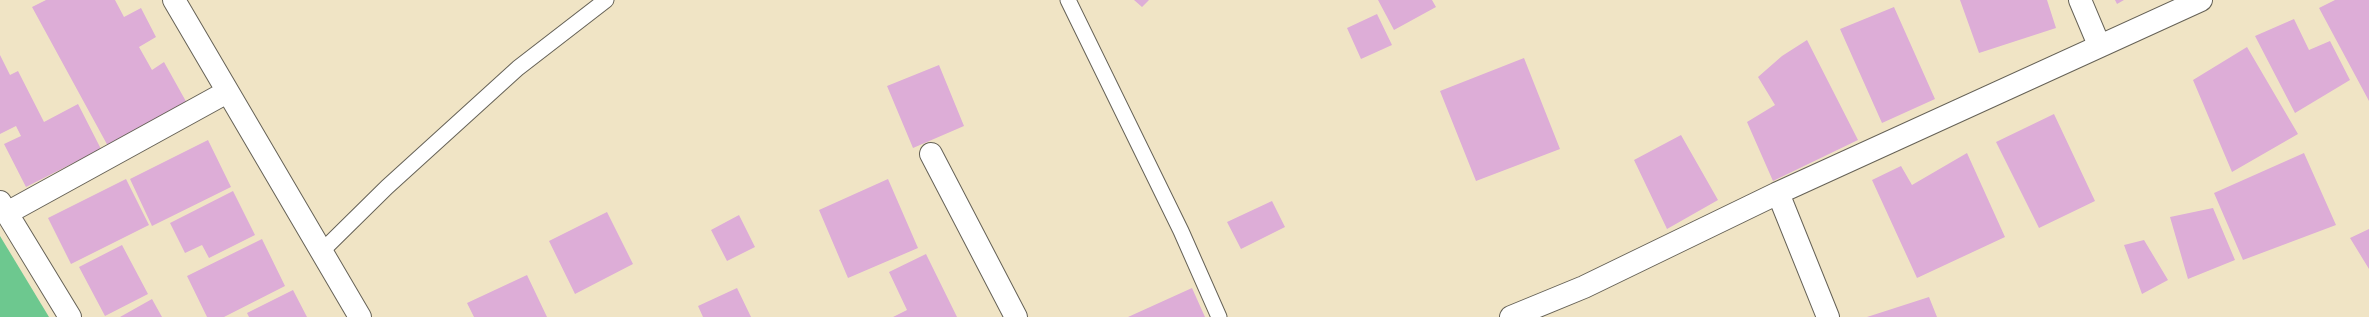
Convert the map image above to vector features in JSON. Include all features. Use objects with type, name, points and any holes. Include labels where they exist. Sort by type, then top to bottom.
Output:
[{"type":"street","points":[[174,0],[360,317]]},
{"type":"street","points":[[2080,0],[2099,45]]},
{"type":"street","points":[[1511,317],[1584,287],[1778,193],[2099,45],[2201,0]]},
{"type":"street","points":[[70,317],[3,207],[227,92]]},
{"type":"street","points":[[931,154],[1016,317]]},
{"type":"street","points":[[1778,193],[1828,317]]},
{"type":"lane","points":[[321,252],[387,187],[518,68],[606,0]]},
{"type":"lane","points":[[1068,0],[1181,231],[1219,317]]},
{"type":"green space","points":[[0,236],[49,317],[0,317]]},
{"type":"building","points":[[46,0],[115,0],[124,17],[141,8],[156,37],[139,47],[152,70],[164,62],[188,105],[109,148],[32,7]]},
{"type":"building","points":[[1134,0],[1149,0],[1142,7]]},
{"type":"building","points":[[1378,0],[1432,0],[1436,7],[1394,30]]},
{"type":"building","points":[[1960,0],[2047,0],[2056,28],[1979,53]]},
{"type":"building","points":[[2115,0],[2124,0],[2117,4]]},
{"type":"building","points":[[2335,0],[2369,0],[2369,101],[2319,8]]},
{"type":"building","points":[[1894,7],[1935,99],[1882,123],[1840,29]]},
{"type":"building","points":[[1377,14],[1392,45],[1361,59],[1347,28]]},
{"type":"building","points":[[2294,19],[2309,50],[2330,41],[2350,80],[2295,113],[2255,36]]},
{"type":"building","points":[[1807,40],[1858,140],[1773,181],[1747,122],[1775,105],[1758,77],[1782,56]]},
{"type":"building","points":[[2247,47],[2298,134],[2232,172],[2193,80]]},
{"type":"building","points":[[0,55],[10,75],[18,71],[44,122],[78,104],[101,149],[26,187],[4,144],[21,136],[16,126],[0,134]]},
{"type":"building","points":[[1524,58],[1560,149],[1476,181],[1440,91]]},
{"type":"building","points":[[939,65],[964,126],[913,148],[887,86]]},
{"type":"building","points":[[2054,114],[2095,201],[2039,228],[1996,142]]},
{"type":"building","points":[[1681,135],[1718,200],[1667,229],[1634,160]]},
{"type":"building","points":[[208,140],[231,187],[152,226],[130,179]]},
{"type":"building","points":[[1967,153],[2005,237],[1917,278],[1872,180],[1901,166],[1912,185]]},
{"type":"building","points":[[2304,153],[2336,225],[2243,260],[2214,193]]},
{"type":"building","points":[[126,179],[149,225],[71,264],[48,218]]},
{"type":"building","points":[[888,179],[918,248],[848,278],[819,210]]},
{"type":"building","points":[[233,191],[255,235],[209,258],[202,245],[185,253],[170,223]]},
{"type":"building","points":[[1272,201],[1285,227],[1241,249],[1227,222]]},
{"type":"building","points":[[2213,208],[2235,260],[2188,279],[2170,217]]},
{"type":"building","points":[[607,212],[633,264],[575,294],[549,241]]},
{"type":"building","points":[[739,215],[755,247],[727,261],[711,230]]},
{"type":"building","points":[[2369,229],[2369,269],[2350,238]]},
{"type":"building","points":[[262,239],[285,286],[224,317],[207,317],[187,276]]},
{"type":"building","points":[[2144,240],[2168,280],[2142,294],[2124,245]]},
{"type":"building","points":[[122,245],[148,294],[105,316],[79,267]]},
{"type":"building","points":[[926,254],[957,317],[893,317],[907,310],[889,272]]},
{"type":"building","points":[[527,275],[547,317],[474,317],[467,303]]},
{"type":"building","points":[[737,288],[751,317],[703,317],[698,306]]},
{"type":"building","points":[[1192,288],[1205,317],[1128,317]]},
{"type":"building","points":[[293,290],[307,317],[249,317],[247,313]]},
{"type":"building","points":[[1929,297],[1937,317],[1867,317]]},
{"type":"building","points":[[152,299],[162,317],[120,317]]}]
